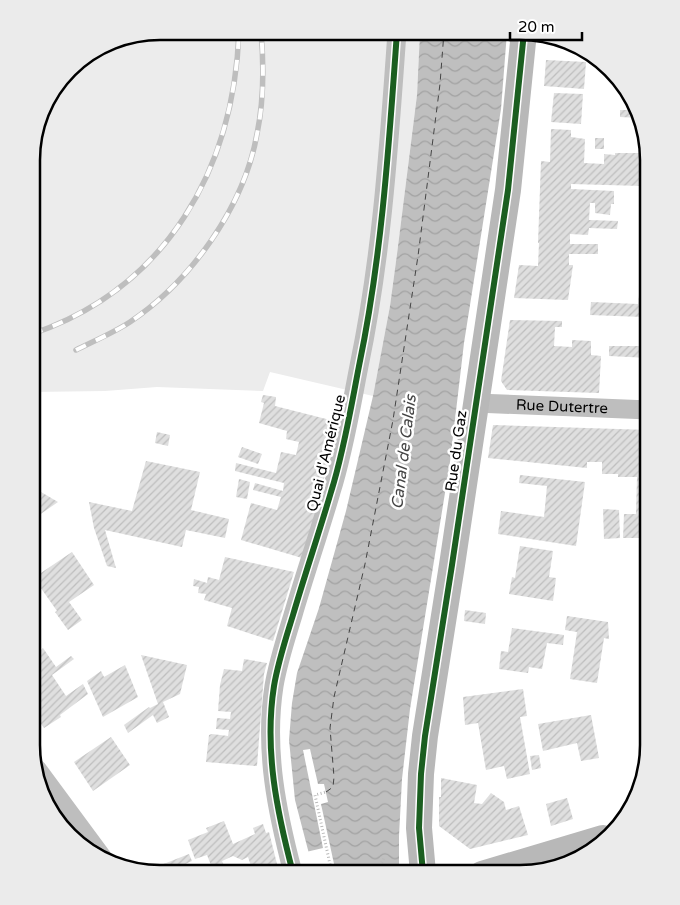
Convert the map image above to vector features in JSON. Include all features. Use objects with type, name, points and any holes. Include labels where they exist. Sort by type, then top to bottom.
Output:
[{"type":"street","name":"Quai d'Amérique","points":[[290,865],[278,816],[273,781],[271,740],[274,687],[282,650],[332,490],[360,365],[382,221],[396,40]]},
{"type":"street","name":"Rue du Gaz","points":[[422,865],[420,828],[421,774],[425,736],[508,190],[523,40]]},
{"type":"street","name":"Rue Dutertre","points":[[476,403],[640,410]]},
{"type":"street","points":[[45,780],[92,843]]},
{"type":"street","points":[[512,865],[592,841]]},
{"type":"path","points":[[326,792],[315,795],[330,865]]},
{"type":"path","points":[[380,865],[384,858]]},
{"type":"shaded area","points":[[420,40],[417,95],[397,254],[390,306],[373,396],[270,372],[263,391],[157,387],[105,391],[40,392],[41,144],[49,114],[56,100],[70,81],[87,65],[107,52],[121,46],[144,41]]},
{"type":"water","name":"Canal de Calais","points":[[420,40],[506,40],[501,109],[464,343],[450,462],[410,709],[402,779],[399,865],[312,865],[295,800],[289,740],[292,703],[297,673],[319,608],[346,511],[373,396],[390,306],[417,95]]},
{"type":"pier","points":[[310,749],[318,784],[324,784],[328,802],[321,804],[334,865],[310,865],[306,852],[323,848],[303,750]]},
{"type":"building","points":[[546,60],[586,62],[584,89],[544,86]]},
{"type":"building","points":[[554,93],[583,94],[581,124],[551,122]]},
{"type":"building","points":[[620,110],[629,110],[633,118],[620,117]]},
{"type":"building","points":[[551,129],[571,130],[571,137],[585,139],[584,163],[604,164],[604,154],[640,153],[640,186],[571,184],[571,189],[614,191],[614,204],[611,204],[610,215],[595,213],[595,203],[590,203],[589,220],[618,221],[617,229],[589,228],[588,235],[570,234],[570,244],[598,244],[598,254],[569,254],[569,265],[573,265],[568,300],[514,298],[519,265],[538,266],[541,161],[550,162]]},
{"type":"building","points":[[595,138],[604,138],[604,149],[595,149]]},
{"type":"building","points":[[640,285],[640,317],[590,315],[591,302],[638,304]]},
{"type":"building","points":[[510,320],[562,321],[562,327],[555,327],[554,346],[572,347],[572,340],[591,341],[591,355],[601,356],[599,393],[507,390],[501,381]]},
{"type":"building","points":[[609,346],[640,346],[640,358],[609,356]]},
{"type":"building","points":[[263,395],[276,397],[275,406],[338,422],[316,511],[302,558],[241,540],[251,503],[277,510],[281,497],[253,490],[255,483],[283,491],[284,483],[235,471],[236,463],[276,473],[281,452],[296,455],[299,442],[286,439],[287,431],[259,423],[264,403],[261,402]]},
{"type":"building","points":[[493,425],[640,430],[640,538],[623,538],[624,514],[636,514],[637,477],[618,477],[618,474],[602,474],[602,462],[587,462],[587,468],[488,458]]},
{"type":"building","points":[[157,432],[170,435],[168,446],[155,443]]},
{"type":"building","points":[[242,447],[262,454],[258,464],[238,457]]},
{"type":"building","points":[[146,461],[200,472],[191,510],[229,519],[225,538],[186,530],[182,547],[105,530],[116,568],[107,566],[94,528],[89,502],[132,511]]},
{"type":"building","points":[[520,475],[585,482],[576,546],[498,534],[501,511],[544,517],[547,486],[519,483]]},
{"type":"building","points":[[239,479],[250,482],[247,499],[236,497]]},
{"type":"building","points":[[40,493],[58,502],[40,514]]},
{"type":"building","points":[[603,509],[619,510],[620,538],[604,539]]},
{"type":"building","points":[[520,546],[553,551],[549,577],[556,578],[553,601],[509,594],[512,577],[515,578]]},
{"type":"building","points":[[72,552],[94,585],[69,602],[82,620],[68,630],[40,587],[40,574]]},
{"type":"building","points":[[225,557],[294,572],[273,641],[227,626],[232,608],[204,600],[206,594],[198,593],[199,587],[193,586],[194,579],[207,583],[208,577],[219,580]]},
{"type":"building","points":[[465,610],[486,613],[485,624],[464,621]]},
{"type":"building","points":[[567,616],[608,622],[609,639],[604,638],[597,683],[570,679],[577,632],[565,630]]},
{"type":"building","points":[[512,628],[564,635],[563,645],[547,643],[542,669],[529,667],[528,673],[499,669],[501,651],[508,652]]},
{"type":"building","points":[[43,648],[56,667],[71,656],[74,659],[52,675],[66,696],[83,684],[88,694],[60,715],[61,717],[44,728],[40,722],[40,649],[41,650]]},
{"type":"building","points":[[141,655],[187,665],[180,694],[163,702],[169,717],[157,723],[153,715],[128,733],[124,725],[149,707],[158,704]]},
{"type":"building","points":[[244,659],[267,663],[264,674],[257,766],[206,762],[209,735],[228,736],[229,730],[216,729],[217,718],[230,719],[231,712],[218,711],[220,685],[224,669],[242,671]]},
{"type":"building","points":[[125,665],[138,697],[103,717],[87,681],[101,671],[104,677]]},
{"type":"building","points":[[523,689],[527,716],[520,717],[530,774],[507,779],[504,766],[486,770],[478,723],[465,725],[463,697]]},
{"type":"building","points":[[591,715],[599,758],[581,761],[577,743],[543,751],[538,724]]},
{"type":"building","points":[[111,737],[130,765],[93,791],[74,762]]},
{"type":"building","points":[[539,755],[541,768],[532,770],[530,756]]},
{"type":"building","points":[[441,778],[477,785],[474,803],[482,804],[491,793],[504,802],[506,810],[519,806],[528,835],[470,849],[439,826]]},
{"type":"building","points":[[567,798],[573,819],[551,826],[546,804]]},
{"type":"building","points":[[224,821],[233,844],[255,834],[253,828],[263,824],[266,833],[269,832],[277,865],[251,865],[248,857],[242,860],[233,856],[222,861],[224,865],[211,865],[207,855],[195,859],[188,840],[208,832],[206,828]]},
{"type":"building","points":[[189,854],[192,861],[183,865],[161,865]]},
{"type":"ferry route","points":[[326,792],[333,787],[334,777],[330,728],[334,697],[365,564],[393,420],[418,256],[440,84],[443,40]]},
{"type":"railway","points":[[40,330],[79,313],[121,287],[156,254],[184,217],[207,175],[224,130],[234,82],[238,40]]},
{"type":"railway","points":[[76,350],[124,326],[174,286],[212,240],[227,215],[240,188],[257,134],[263,83],[262,40]]},
{"type":"cycle path","points":[[291,865],[277,804],[271,757],[271,710],[274,686],[285,641],[340,461],[367,325],[384,200],[396,40]]},
{"type":"cycle path","points":[[422,865],[419,828],[421,774],[425,736],[508,190],[523,40]]}]
